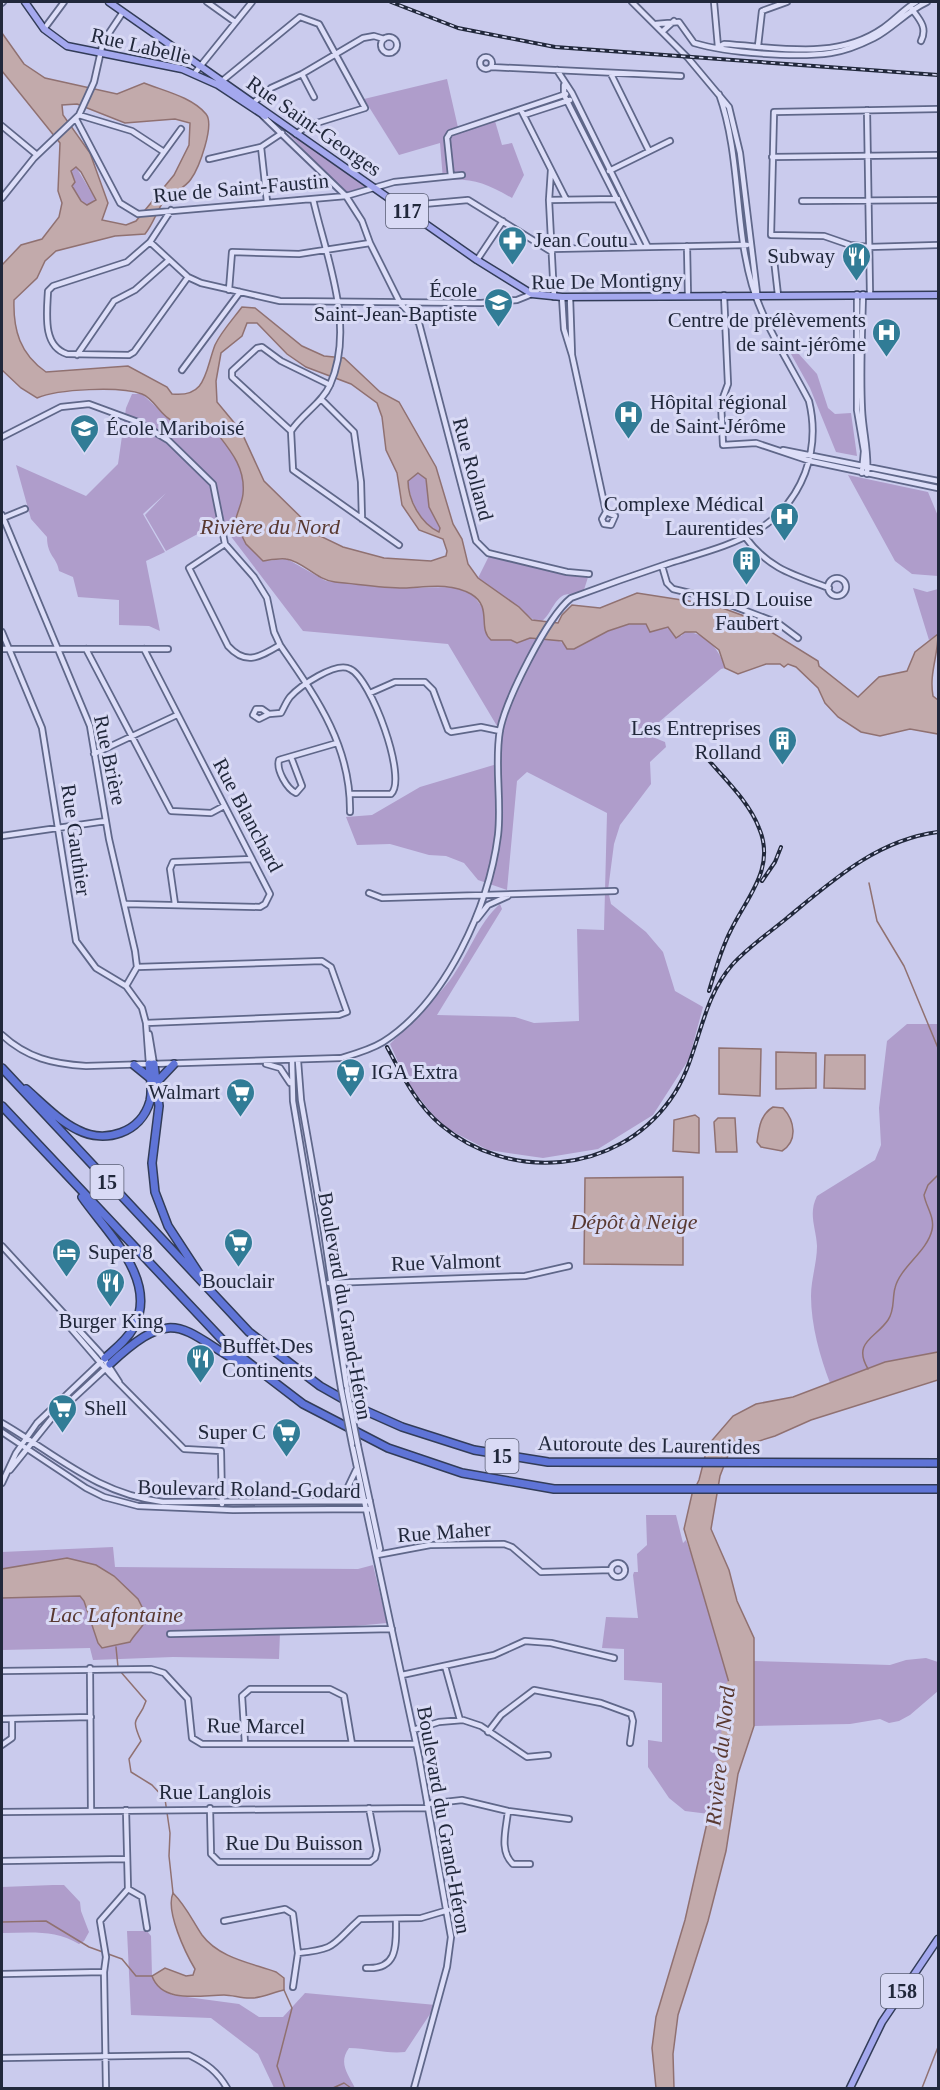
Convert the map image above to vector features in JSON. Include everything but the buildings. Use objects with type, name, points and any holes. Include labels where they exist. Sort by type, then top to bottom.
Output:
[{"type":"highway","points":[[152,1064],[158,1112],[152,1163],[155,1192],[172,1232],[213,1296]]},
{"type":"highway","points":[[2,1068],[68,1124],[98,1136],[120,1134],[138,1122],[150,1101],[154,1081],[174,1064]]},
{"type":"highway","points":[[134,1065],[154,1081]]},
{"type":"highway","name":"Autoroute des Laurentides","points":[[2,1068],[213,1296],[262,1344],[312,1380],[366,1412],[420,1434],[482,1452],[541,1462],[939,1464]]},
{"type":"highway","name":"Autoroute des Laurentides","points":[[2,1106],[206,1325],[264,1377],[316,1412],[404,1454],[462,1473],[554,1489],[939,1489]]},
{"type":"highway","points":[[64,1173],[129,1263],[141,1290],[135,1325],[105,1363]]},
{"type":"highway","points":[[105,1363],[147,1333],[172,1328],[196,1335],[264,1377]]},
{"type":"main road","name":"Rue Labelle","points":[[25,2],[45,29],[67,46],[180,69],[194,74],[218,85],[283,129]]},
{"type":"main road","name":"Rue Saint-Georges","points":[[109,2],[253,103],[283,129],[296,134],[477,260],[532,294]]},
{"type":"main road","points":[[180,69],[189,65],[189,58]]},
{"type":"main road","name":"Rue De Montigny","points":[[532,294],[554,297],[757,296]]},
{"type":"main road","name":"117","points":[[757,296],[939,295]]},
{"type":"main road","name":"158","points":[[850,2088],[882,2022],[939,1939]]},
{"type":"street","points":[[45,29],[64,2]]},
{"type":"street","points":[[207,2],[235,22]]},
{"type":"street","points":[[194,74],[252,2]]},
{"type":"street","points":[[632,2],[663,31],[726,101],[733,118],[740,153],[757,296]]},
{"type":"street","points":[[714,2],[718,46]]},
{"type":"street","points":[[758,49],[762,11],[787,2]]},
{"type":"street","points":[[656,24],[674,21],[683,25],[694,43],[718,46],[723,50],[758,49],[811,55],[844,51],[885,32],[916,2]]},
{"type":"street","points":[[911,8],[924,2]]},
{"type":"street","points":[[911,8],[925,31],[921,41]]},
{"type":"street","points":[[2,198],[37,155],[76,119],[93,84],[103,42],[123,12]]},
{"type":"street","points":[[222,81],[300,17],[318,24],[364,108],[307,126],[296,134]]},
{"type":"street","points":[[663,31],[674,21]]},
{"type":"street","points":[[253,103],[271,88],[302,74],[363,38],[374,36],[384,39]]},
{"type":"street","points":[[491,67],[681,76]]},
{"type":"street","points":[[557,70],[564,85],[575,98],[648,247]]},
{"type":"street","points":[[302,74],[314,97]]},
{"type":"street","points":[[611,74],[649,151]]},
{"type":"street","points":[[564,85],[564,95],[641,247]]},
{"type":"street","points":[[451,176],[448,135],[572,93]]},
{"type":"street","points":[[474,923],[495,855],[498,832],[500,731],[509,701],[551,620],[571,598],[746,538],[783,512],[798,491],[810,461],[813,419],[809,401],[753,287],[744,245],[728,122],[719,94]]},
{"type":"street","points":[[524,115],[575,98]]},
{"type":"street","points":[[939,109],[774,112],[771,235],[824,236],[850,245],[869,247],[939,245]]},
{"type":"street","points":[[521,110],[566,199]]},
{"type":"street","points":[[864,473],[868,450],[862,410],[863,294],[869,247],[867,110]]},
{"type":"street","points":[[76,119],[132,131],[164,152]]},
{"type":"street","name":"Rue de Saint-Faustin","points":[[76,119],[120,204],[138,214],[346,196],[394,182],[462,175]]},
{"type":"street","points":[[2,126],[37,155]]},
{"type":"street","points":[[146,177],[181,129]]},
{"type":"street","points":[[209,159],[261,147],[283,129]]},
{"type":"street","name":"Rue Labelle","points":[[283,129],[346,196],[362,221],[370,243],[400,303]]},
{"type":"street","points":[[603,173],[670,141]]},
{"type":"street","points":[[261,147],[267,202]]},
{"type":"street","points":[[733,154],[740,153]]},
{"type":"street","points":[[772,157],[939,155]]},
{"type":"street","points":[[551,170],[549,200],[554,297]]},
{"type":"street","points":[[735,176],[742,176]]},
{"type":"street","points":[[549,200],[623,197]]},
{"type":"street","points":[[291,431],[321,399],[331,383],[338,354],[339,302],[313,199]]},
{"type":"street","points":[[401,206],[468,200],[552,250],[750,245]]},
{"type":"street","points":[[802,201],[939,200]]},
{"type":"street","points":[[171,210],[150,242],[127,262],[53,286],[48,291],[47,320],[51,342],[57,351],[77,355],[129,355],[134,352],[188,277]]},
{"type":"street","points":[[627,220],[633,217]]},
{"type":"street","points":[[477,260],[503,221]]},
{"type":"street","name":"Rue De Montigny","points":[[150,242],[188,277],[229,290],[291,303],[481,303],[517,300],[532,294]]},
{"type":"street","points":[[229,290],[232,252],[299,254],[370,243]]},
{"type":"street","points":[[687,246],[688,296]]},
{"type":"street","points":[[773,251],[778,295]]},
{"type":"street","points":[[77,355],[114,301],[140,286],[169,260]]},
{"type":"street","points":[[182,370],[240,292]]},
{"type":"street","points":[[723,295],[728,384],[721,403],[723,445],[756,443],[810,461],[939,489]]},
{"type":"street","points":[[562,297],[564,329],[572,355],[606,512]]},
{"type":"street","points":[[570,297],[572,355]]},
{"type":"street","name":"Rue Rolland","points":[[400,303],[419,323]]},
{"type":"street","name":"Rue Rolland","points":[[416,303],[419,323],[476,541],[488,553],[567,572],[588,574]]},
{"type":"street","points":[[331,383],[280,361],[262,347],[257,348],[231,374],[291,431],[293,470],[399,545]]},
{"type":"street","points":[[321,399],[354,432],[361,482],[362,519]]},
{"type":"street","points":[[2,436],[61,407],[76,404],[104,408],[138,422],[168,440],[213,484],[225,544],[254,578],[267,598],[274,632],[280,645],[325,710],[350,782],[350,812]]},
{"type":"street","points":[[780,450],[811,454],[939,481]]},
{"type":"street","points":[[2,517],[25,509]]},
{"type":"street","name":"Rue Brière","points":[[2,517],[90,726],[106,820],[126,904],[137,967]]},
{"type":"street","points":[[746,538],[758,554],[774,567],[829,588]]},
{"type":"street","points":[[225,544],[189,568],[228,646],[234,653],[251,659],[259,658],[280,645]]},
{"type":"street","points":[[662,566],[667,583],[673,589],[715,599],[778,623],[798,638]]},
{"type":"street","name":"Rue Gauthier","points":[[2,632],[42,728],[76,941],[96,968],[126,986],[142,1008],[152,1064]]},
{"type":"street","points":[[2,649],[168,649]]},
{"type":"street","points":[[86,649],[171,811],[211,813],[224,806]]},
{"type":"street","name":"Rue Blanchard","points":[[126,904],[260,907],[265,904],[270,894],[144,649]]},
{"type":"street","points":[[269,714],[281,713],[290,698],[332,668],[347,668],[353,671],[370,693],[396,769],[396,789],[391,794],[350,794]]},
{"type":"street","points":[[370,693],[395,682],[425,682],[433,690],[448,730],[451,732],[481,727],[500,731]]},
{"type":"street","points":[[94,753],[133,738],[177,715]]},
{"type":"street","points":[[291,757],[302,786],[296,793],[290,789],[277,764],[282,759],[337,743]]},
{"type":"street","points":[[2,836],[58,830],[106,820]]},
{"type":"street","points":[[175,904],[170,869],[173,862],[252,859]]},
{"type":"street","points":[[369,893],[382,898],[615,891]]},
{"type":"street","points":[[2,1035],[26,1053],[48,1063],[86,1066],[341,1058],[376,1046],[397,1032],[436,988],[474,923],[488,905],[515,894]]},
{"type":"street","points":[[126,986],[137,967],[322,962],[331,967],[347,1012],[339,1016],[146,1023]]},
{"type":"street","name":"Boulevard du Grand-Héron","points":[[295,1061],[292,1089],[323,1282],[367,1501],[365,1509],[377,1555],[416,1744],[451,1937],[447,1967],[414,2088]]},
{"type":"street","name":"Boulevard du Grand-Héron","points":[[295,1061],[332,1283],[344,1389]]},
{"type":"street","points":[[261,1062],[280,1068],[287,1075],[292,1089]]},
{"type":"street","points":[[2,1246],[66,1317],[71,1319],[119,1382],[184,1449],[221,1450],[222,1510]]},
{"type":"street","name":"Rue Valmont","points":[[323,1282],[519,1277],[569,1266]]},
{"type":"street","points":[[2,1483],[22,1445],[52,1407],[105,1363]]},
{"type":"street","points":[[10,1470],[51,1419],[105,1363]]},
{"type":"street","name":"Boulevard Roland-Godard","points":[[2,1423],[90,1480],[131,1498],[163,1503],[367,1501]]},
{"type":"street","name":"Boulevard Roland-Godard","points":[[2,1432],[86,1488],[104,1497],[138,1506],[222,1510],[371,1509]]},
{"type":"street","name":"Boulevard du Grand-Héron","points":[[355,1445],[356,1468],[371,1509],[380,1549],[377,1555]]},
{"type":"street","points":[[324,1501],[347,1489],[356,1468]]},
{"type":"street","name":"Rue Maher","points":[[377,1555],[430,1545],[504,1544],[512,1547],[541,1572],[612,1570]]},
{"type":"street","points":[[170,1634],[392,1629]]},
{"type":"street","points":[[402,1676],[494,1655],[525,1641],[551,1643],[614,1658]]},
{"type":"street","points":[[446,1666],[460,1720]]},
{"type":"street","points":[[90,1668],[91,1810]]},
{"type":"street","name":"Rue Marcel","points":[[2,1671],[90,1668],[151,1669],[164,1673],[188,1699],[191,1732],[197,1743],[416,1744]]},
{"type":"street","points":[[244,1744],[242,1696],[244,1691],[250,1689],[335,1689],[344,1696],[352,1744]]},
{"type":"street","points":[[488,1732],[501,1715],[534,1690],[601,1703],[631,1714],[633,1731],[630,1743]]},
{"type":"street","points":[[2,1719],[91,1717]]},
{"type":"street","points":[[2,1745],[12,1738],[12,1719]]},
{"type":"street","points":[[413,1730],[439,1722],[460,1720],[481,1726],[527,1757],[548,1755]]},
{"type":"street","name":"Rue Langlois","points":[[2,1812],[369,1808],[427,1806],[462,1800],[508,1812],[569,1819]]},
{"type":"street","name":"Rue Du Buisson","points":[[210,1808],[211,1854],[219,1862],[370,1862],[375,1858],[377,1850],[369,1808]]},
{"type":"street","points":[[106,2088],[104,1972],[106,1957],[100,1921],[128,1889],[126,1810]]},
{"type":"street","points":[[508,1812],[504,1848],[506,1857],[513,1864],[530,1864]]},
{"type":"street","points":[[2,1862],[128,1859]]},
{"type":"street","points":[[128,1889],[142,1897],[147,1928]]},
{"type":"street","points":[[224,1921],[285,1909],[293,1914],[298,1953],[292,1987]]},
{"type":"street","points":[[298,1953],[324,1950],[334,1946],[360,1919],[421,1918],[447,1910]]},
{"type":"street","points":[[366,1968],[383,1966],[392,1959],[396,1947],[396,1919]]},
{"type":"street","points":[[2,1974],[104,1972]]},
{"type":"street","points":[[2,2058],[189,2055],[208,2064],[227,2088]]},
{"type":"shaded area","points":[[447,79],[459,132],[495,121],[502,145],[512,143],[524,175],[512,198],[479,183],[443,180],[440,143],[399,155],[364,99]]},
{"type":"shaded area","points":[[289,134],[291,134],[374,188],[346,196]]},
{"type":"shaded area","points":[[76,167],[96,200],[87,205],[76,195],[73,186],[71,171]]},
{"type":"shaded area","points":[[788,342],[817,374],[828,408],[835,414],[851,413],[857,456],[836,452],[810,388],[786,345]]},
{"type":"shaded area","points":[[132,394],[142,394],[169,419],[210,424],[234,456],[241,473],[243,494],[235,522],[263,561],[287,559],[326,581],[403,588],[456,587],[473,595],[485,611],[491,640],[512,640],[517,643],[530,638],[557,640],[574,649],[608,631],[629,624],[646,624],[650,632],[668,627],[681,636],[685,632],[699,635],[715,648],[725,668],[645,734],[665,742],[666,747],[650,762],[651,784],[620,825],[614,844],[608,890],[611,904],[646,932],[663,952],[675,991],[703,1007],[689,1059],[653,1115],[598,1149],[543,1158],[488,1150],[442,1126],[408,1084],[390,1044],[450,980],[479,930],[500,904],[502,909],[437,1015],[515,1017],[534,1023],[579,1021],[577,929],[604,930],[607,813],[527,772],[517,781],[507,890],[478,880],[464,863],[446,856],[429,855],[390,844],[357,845],[346,817],[372,815],[420,787],[497,764],[500,731],[448,644],[303,631],[220,522],[166,551],[145,515],[166,493],[143,514],[165,552],[146,561],[160,631],[149,626],[119,625],[119,600],[78,597],[73,577],[59,571],[50,552],[47,537],[31,519],[16,465],[86,496],[118,464],[126,408]]},
{"type":"shaded area","points":[[418,473],[426,479],[429,507],[441,531],[435,530],[423,519],[414,504],[408,481]]},
{"type":"shaded area","points":[[848,475],[928,492],[938,516],[938,576],[912,574],[895,561]]},
{"type":"shaded area","points":[[490,554],[589,574],[583,593],[564,595],[538,623],[478,578]]},
{"type":"shaded area","points":[[913,588],[927,592],[938,589],[938,634],[929,640]]},
{"type":"shaded area","points":[[907,1024],[938,1024],[938,1352],[885,1362],[830,1383],[817,1341],[811,1307],[817,1246],[813,1215],[814,1203],[817,1196],[875,1160],[881,1145],[879,1108],[887,1041]]},
{"type":"shaded area","points":[[646,1515],[676,1515],[683,1543],[686,1540],[699,1576],[730,1686],[728,1751],[709,1814],[685,1811],[669,1798],[648,1767],[648,1740],[662,1742],[662,1683],[624,1680],[624,1649],[602,1648],[606,1617],[638,1618],[633,1575],[634,1572],[638,1572],[637,1554],[647,1545]]},
{"type":"shaded area","points":[[113,1547],[115,1567],[358,1569],[373,1565],[387,1623],[280,1633],[279,1659],[173,1657],[93,1660],[90,1648],[2,1650],[2,1552]]},
{"type":"shaded area","points":[[926,1658],[938,1662],[938,1691],[910,1715],[899,1721],[889,1723],[880,1719],[850,1724],[754,1726],[754,1661],[890,1665],[906,1660]]},
{"type":"shaded area","points":[[64,1885],[80,1902],[89,1932],[84,1941],[79,1944],[60,1936],[41,1933],[2,1933],[2,1887]]},
{"type":"shaded area","points":[[127,1931],[147,1931],[151,1936],[152,1976],[172,1995],[239,2004],[259,2017],[283,2017],[305,1993],[436,2005],[405,2052],[349,2048],[344,2064],[355,2088],[274,2088],[258,2054],[211,2018],[131,2015]]},
{"type":"water","name":"Rivière du Nord","points":[[2,33],[24,64],[45,78],[117,94],[144,83],[193,103],[206,114],[208,120],[205,146],[194,174],[185,186],[163,202],[145,234],[115,236],[56,251],[45,261],[37,278],[14,300],[17,331],[24,349],[46,372],[128,366],[167,387],[172,394],[192,392],[203,381],[220,335],[242,307],[255,308],[302,346],[324,356],[344,358],[380,392],[399,402],[436,467],[453,524],[462,539],[468,564],[478,578],[519,607],[532,620],[558,623],[572,605],[600,608],[637,593],[714,605],[747,617],[818,661],[819,666],[858,697],[879,677],[907,671],[915,652],[938,634],[932,688],[933,696],[938,700],[938,734],[910,729],[880,736],[861,732],[838,717],[825,703],[818,688],[796,667],[788,664],[784,667],[780,664],[766,664],[738,674],[725,668],[719,650],[696,632],[685,632],[676,638],[668,627],[650,632],[646,624],[629,624],[608,631],[574,649],[567,649],[562,641],[530,638],[517,643],[511,640],[491,640],[485,630],[483,611],[478,599],[463,590],[430,586],[378,587],[328,581],[292,560],[263,561],[246,544],[235,522],[243,494],[241,474],[234,456],[210,424],[173,421],[168,419],[147,396],[119,390],[59,392],[37,398],[21,388],[2,370],[2,265],[21,245],[42,239],[59,217],[62,203],[58,191],[60,143],[2,71]],"holes":[[[77,104],[125,123],[175,119],[190,123],[189,145],[174,175],[136,221],[126,225],[102,220],[108,203],[90,153],[63,115],[62,105]],[[76,167],[81,172],[96,200],[87,205],[81,201],[72,186],[75,182],[71,171]],[[247,323],[257,323],[287,354],[306,367],[351,384],[377,403],[382,417],[386,450],[397,473],[402,505],[419,530],[443,539],[447,551],[446,556],[431,561],[384,558],[343,547],[320,536],[264,481],[241,431],[217,402],[216,381],[221,353],[242,336]],[[418,473],[426,479],[429,507],[440,528],[439,532],[417,511],[410,496],[408,481]]]},
{"type":"water","points":[[719,1048],[761,1049],[760,1096],[719,1094]]},
{"type":"water","points":[[776,1052],[816,1053],[816,1088],[776,1089]]},
{"type":"water","points":[[825,1055],[865,1055],[865,1089],[824,1088]]},
{"type":"water","points":[[773,1107],[783,1108],[792,1125],[791,1142],[782,1151],[761,1147],[757,1142],[763,1118]]},
{"type":"water","points":[[695,1115],[699,1118],[699,1153],[673,1151],[674,1120]]},
{"type":"water","points":[[718,1118],[735,1118],[737,1152],[716,1152],[714,1122]]},
{"type":"water","name":"Dépôt à Neige","points":[[683,1177],[683,1265],[584,1264],[585,1178]]},
{"type":"water","name":"Rivière du Nord","points":[[938,1352],[938,1380],[811,1420],[775,1436],[730,1450],[720,1476],[711,1529],[729,1570],[737,1601],[754,1638],[754,1726],[738,1774],[726,1851],[708,1921],[678,2015],[673,2054],[674,2088],[656,2088],[652,2048],[656,2017],[685,1920],[709,1814],[728,1751],[730,1686],[684,1529],[692,1494],[699,1480],[708,1445],[733,1416],[756,1404],[793,1397],[885,1362]]},
{"type":"water","name":"Lac Lafontaine","points":[[67,1558],[96,1565],[114,1576],[138,1599],[147,1617],[130,1642],[102,1648],[80,1596],[2,1598],[2,1569]]},
{"type":"water","points":[[173,1893],[209,1943],[236,1959],[276,1972],[284,1978],[284,1990],[252,1998],[224,1995],[183,1996],[164,1991],[157,1985],[152,1976],[165,1968],[186,1976],[193,1975],[195,1969],[174,1921],[171,1901]]},
{"type":"waterway","points":[[869,883],[877,921],[904,966],[938,1048]]},
{"type":"waterway","points":[[868,1369],[864,1360],[864,1346],[888,1320],[892,1312],[898,1280],[925,1245],[932,1230],[932,1221],[924,1195],[928,1185],[938,1175]]},
{"type":"waterway","points":[[116,1647],[118,1667]]},
{"type":"waterway","points":[[120,1671],[146,1701],[135,1722],[141,1741],[129,1759],[131,1772],[152,1785],[165,1799],[170,1833],[169,1856],[173,1893]]},
{"type":"waterway","name":"Rivière du Nord","points":[[721,1778],[730,1685]]},
{"type":"waterway","points":[[2,1922],[46,1921],[89,1947],[122,1959],[136,1976],[152,1976]]},
{"type":"waterway","points":[[284,1990],[292,2008],[277,2066],[285,2088]]},
{"type":"waterway","points":[[922,2088],[938,2047]]},
{"type":"waterway","points":[[333,2088],[344,2083],[351,2088]]},
{"type":"railway","points":[[391,2],[458,28],[555,47],[938,75]]},
{"type":"railway","points":[[701,751],[748,807],[759,828],[764,856],[757,882],[727,937],[709,991]]},
{"type":"railway","points":[[387,1047],[410,1089],[424,1108],[441,1125],[468,1143],[498,1156],[529,1162],[561,1162],[592,1156],[621,1144],[647,1125],[670,1100],[688,1067],[712,997],[721,980],[745,952],[857,864],[895,843],[938,832]]},
{"type":"railway","points":[[762,881],[775,862],[781,847]]},
{"type":"place","name":"Jean Coutu","points":[[513,266]]},
{"type":"place","name":"Subway","points":[[856,282]]},
{"type":"place","name":"École Saint-Jean-Baptiste","points":[[498,328]]},
{"type":"place","name":"Centre de prélèvements de saint-jérôme","points":[[887,358]]},
{"type":"place","name":"Hôpital régional de Saint-Jérôme","points":[[629,440]]},
{"type":"place","name":"École Mariboisé","points":[[85,454]]},
{"type":"place","name":"Complexe Médical Laurentides","points":[[785,542]]},
{"type":"place","name":"CHSLD Louise Faubert","points":[[747,586]]},
{"type":"place","name":"Les Entreprises Rolland","points":[[782,766]]},
{"type":"place","name":"IGA Extra","points":[[350,1098]]},
{"type":"place","name":"Walmart","points":[[241,1118]]},
{"type":"place","name":"Bouclair","points":[[238,1268]]},
{"type":"place","name":"Super 8","points":[[67,1278]]},
{"type":"place","name":"Burger King","points":[[111,1308]]},
{"type":"place","name":"Buffet Des Continents","points":[[201,1384]]},
{"type":"place","name":"Shell","points":[[63,1434]]},
{"type":"place","name":"Super C","points":[[287,1458]]}]
